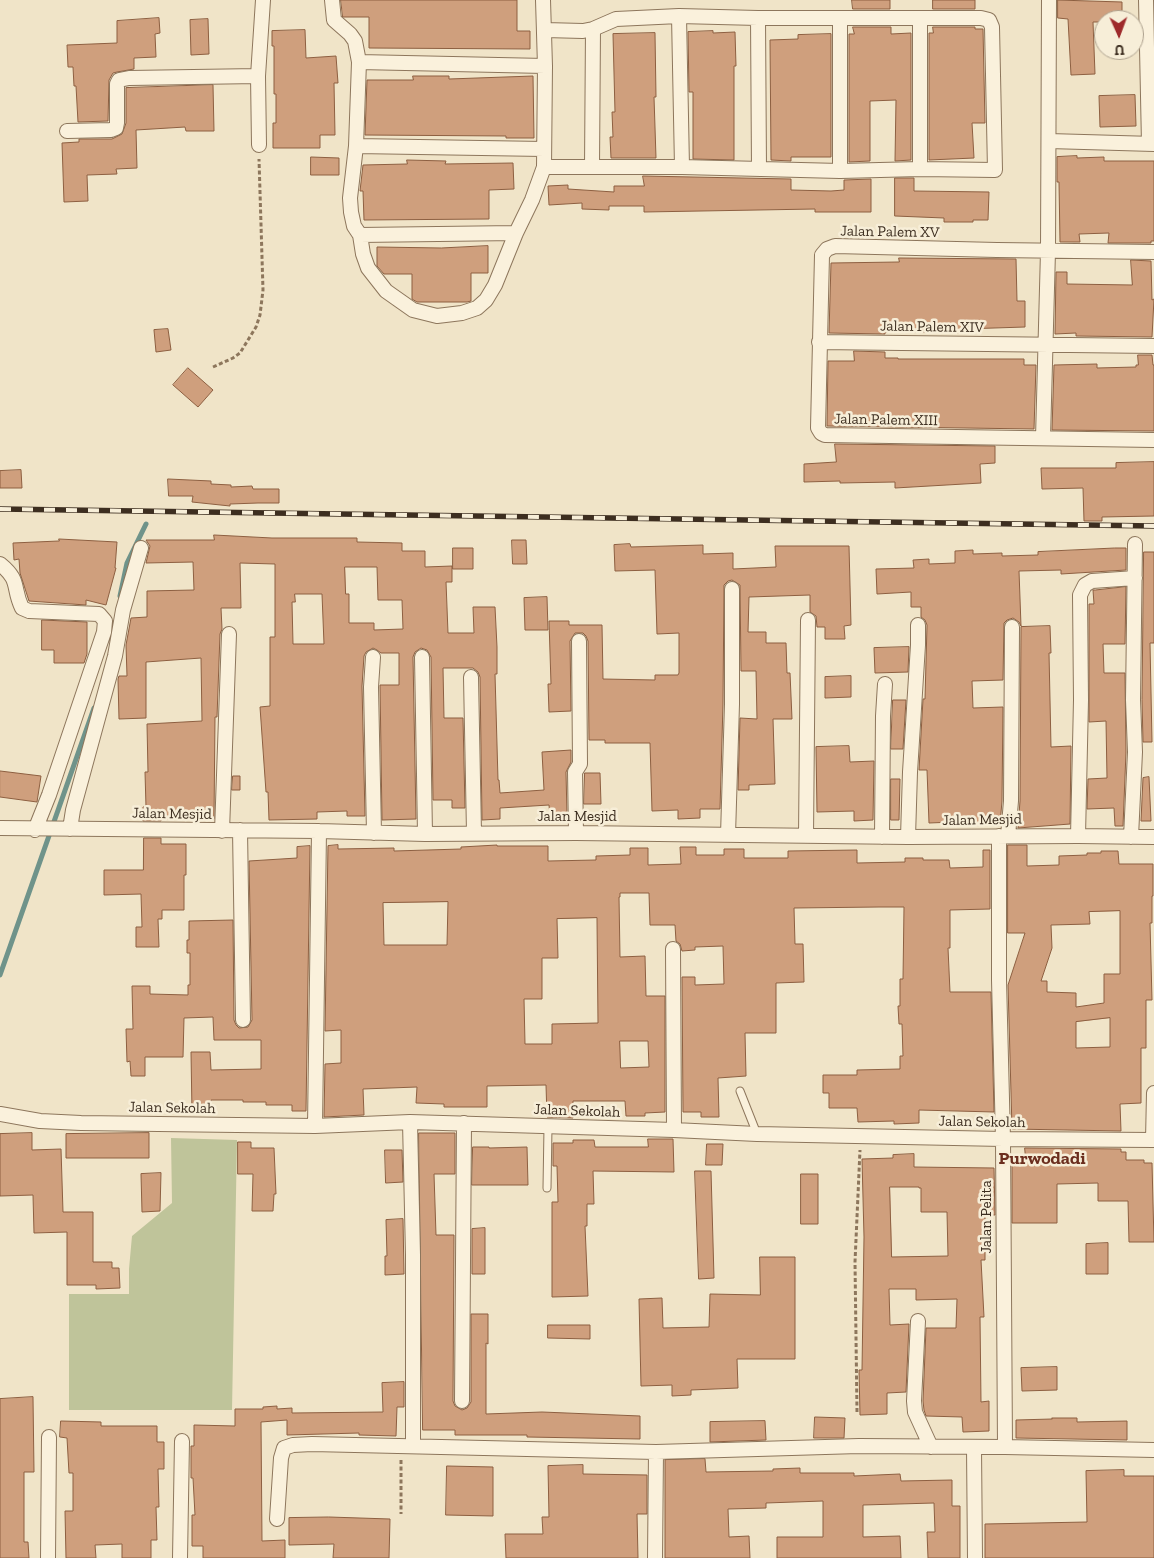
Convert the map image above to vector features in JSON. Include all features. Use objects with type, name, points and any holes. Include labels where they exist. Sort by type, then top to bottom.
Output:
[{"type":"street","points":[[259,145],[258,76],[263,0]]},
{"type":"street","points":[[332,0],[334,20],[350,34],[354,41],[359,62],[356,146],[350,198],[354,226],[360,235],[362,254],[376,281],[386,291],[413,310],[436,316],[462,313],[477,308],[486,300],[495,285],[532,200],[544,167],[545,30],[542,0]]},
{"type":"street","points":[[1049,0],[1048,251],[1043,438],[1154,440]]},
{"type":"street","points":[[1049,141],[1151,144],[1150,44],[1146,0]]},
{"type":"street","points":[[544,167],[682,167],[840,171],[995,170],[992,26],[989,20],[981,18],[679,16],[616,19],[593,29],[583,31],[545,30]]},
{"type":"street","points":[[679,16],[682,167]]},
{"type":"street","points":[[758,18],[759,169]]},
{"type":"street","points":[[840,18],[840,171]]},
{"type":"street","points":[[920,18],[920,169]]},
{"type":"street","points":[[592,167],[593,29]]},
{"type":"street","points":[[359,62],[545,66]]},
{"type":"street","points":[[67,131],[111,130],[116,128],[117,84],[119,80],[129,78],[258,76]]},
{"type":"street","points":[[356,146],[544,149]]},
{"type":"street","points":[[360,235],[516,233]]},
{"type":"street","name":"Jalan Palem XV","points":[[819,342],[822,255],[827,249],[835,246],[1048,251]]},
{"type":"street","points":[[1048,251],[1154,252]]},
{"type":"street","name":"Jalan Palem XIV","points":[[819,342],[1154,346]]},
{"type":"street","name":"Jalan Palem XIII","points":[[819,342],[818,428],[820,433],[825,435],[1043,438]]},
{"type":"street","points":[[1131,837],[1135,752],[1135,544]]},
{"type":"street","points":[[66,829],[73,810],[115,656],[123,610],[141,548]]},
{"type":"street","points":[[0,564],[10,572],[13,578],[22,608],[29,611],[99,614],[105,621],[101,640],[39,829]]},
{"type":"street","points":[[1078,836],[1081,700],[1080,595],[1085,586],[1092,581],[1135,578]]},
{"type":"street","points":[[728,835],[732,704],[732,589]]},
{"type":"street","points":[[806,836],[808,620]]},
{"type":"street","points":[[908,837],[918,625]]},
{"type":"street","name":"Jalan Pelita","points":[[1005,1447],[1003,1139],[999,980],[1004,836],[1011,801],[1012,627]]},
{"type":"street","points":[[222,831],[229,634]]},
{"type":"street","points":[[576,833],[575,772],[580,764],[579,641]]},
{"type":"street","points":[[373,657],[371,687],[374,833]]},
{"type":"street","points":[[422,657],[425,834]]},
{"type":"street","points":[[471,677],[474,833]]},
{"type":"street","points":[[882,837],[885,684]]},
{"type":"street","name":"Jalan Mesjid","points":[[0,828],[319,831],[425,834],[576,833],[882,837],[1154,837]]},
{"type":"street","points":[[240,830],[243,1020]]},
{"type":"street","points":[[315,1126],[319,831]]},
{"type":"street","points":[[673,949],[674,1130]]},
{"type":"street","points":[[1153,1140],[1154,1092]]},
{"type":"street","name":"Jalan Sekolah","points":[[0,1114],[40,1121],[73,1123],[315,1126],[410,1122],[757,1134],[1153,1140]]},
{"type":"street","points":[[407,1446],[413,1255],[410,1122]]},
{"type":"street","points":[[462,1401],[464,1123]]},
{"type":"street","points":[[918,1321],[915,1412],[931,1447]]},
{"type":"street","points":[[48,1558],[49,1437]]},
{"type":"street","points":[[180,1558],[182,1441]]},
{"type":"street","points":[[277,1519],[281,1458],[284,1448],[293,1445],[656,1452],[859,1446],[1154,1450]]},
{"type":"street","points":[[974,1448],[975,1558]]},
{"type":"street","points":[[655,1558],[656,1452]]},
{"type":"lane","points":[[740,1091],[757,1134]]},
{"type":"lane","points":[[547,1188],[548,1127]]},
{"type":"path","points":[[213,367],[240,353],[256,327],[260,315],[263,290],[259,145]]},
{"type":"path","points":[[857,1412],[855,1262],[860,1136]]},
{"type":"path","points":[[401,1514],[407,1446]]},
{"type":"green space","points":[[171,1138],[237,1140],[232,1410],[69,1410],[69,1294],[129,1294],[132,1236],[172,1203]]},
{"type":"building","points":[[341,0],[517,0],[517,31],[530,31],[530,49],[369,48],[369,17],[343,17]]},
{"type":"building","points":[[852,0],[890,0],[890,9],[853,9]]},
{"type":"building","points":[[933,0],[975,0],[975,9],[933,9]]},
{"type":"building","points":[[1058,0],[1122,2],[1122,10],[1094,10],[1095,74],[1071,75],[1068,19],[1058,18]]},
{"type":"building","points":[[159,18],[160,33],[155,34],[156,57],[134,58],[134,69],[113,73],[109,80],[108,121],[78,122],[76,86],[74,86],[73,67],[68,67],[67,45],[117,43],[117,21]]},
{"type":"building","points":[[208,19],[209,54],[191,55],[190,20]]},
{"type":"building","points":[[853,27],[891,27],[891,34],[911,33],[911,160],[895,161],[896,100],[870,101],[870,161],[849,162],[849,34],[854,34]]},
{"type":"building","points":[[933,27],[975,27],[975,29],[983,29],[985,123],[972,123],[974,158],[929,160],[929,33],[933,33]]},
{"type":"building","points":[[305,30],[306,58],[336,56],[338,83],[334,83],[335,135],[320,135],[320,148],[273,148],[273,123],[276,123],[276,94],[274,94],[274,46],[272,46],[272,31]]},
{"type":"building","points":[[713,31],[713,33],[735,32],[734,160],[693,159],[693,92],[689,92],[688,32]]},
{"type":"building","points":[[655,33],[656,97],[654,97],[656,158],[611,158],[610,137],[613,137],[612,112],[615,112],[613,34]]},
{"type":"building","points":[[831,34],[831,157],[791,157],[791,161],[771,160],[770,40],[798,39],[798,35]]},
{"type":"building","points":[[413,76],[449,76],[449,79],[533,76],[534,138],[506,138],[506,136],[365,135],[367,80],[413,80]]},
{"type":"building","points":[[213,85],[214,131],[186,131],[185,127],[136,130],[137,168],[116,169],[117,174],[87,175],[88,201],[64,202],[62,143],[79,142],[79,139],[112,139],[122,134],[126,123],[126,88]]},
{"type":"building","points":[[1135,95],[1136,126],[1100,127],[1099,96]]},
{"type":"building","points":[[1077,156],[1077,158],[1104,157],[1104,161],[1154,161],[1154,241],[1151,241],[1151,243],[1108,243],[1109,233],[1079,234],[1080,242],[1060,242],[1057,157]]},
{"type":"building","points":[[311,157],[339,158],[339,175],[311,175]]},
{"type":"building","points":[[407,160],[446,161],[445,164],[513,163],[514,189],[489,190],[489,219],[364,220],[363,191],[360,191],[363,165],[407,164]]},
{"type":"building","points":[[643,176],[791,179],[791,190],[831,191],[844,190],[844,180],[871,179],[871,212],[815,212],[815,209],[644,212],[644,206],[609,206],[609,210],[582,209],[582,203],[549,205],[548,186],[568,185],[568,189],[614,192],[614,186],[644,186]]},
{"type":"building","points":[[895,178],[914,178],[914,191],[989,192],[988,220],[944,222],[944,218],[895,216]]},
{"type":"building","points":[[488,246],[488,273],[471,273],[471,301],[467,302],[417,302],[412,299],[412,274],[384,274],[377,266],[377,247],[441,248]]},
{"type":"building","points":[[899,258],[1016,259],[1017,301],[1025,301],[1025,327],[963,329],[963,333],[829,333],[831,263],[899,262]]},
{"type":"building","points":[[1131,260],[1151,261],[1152,300],[1154,299],[1152,337],[1076,336],[1076,333],[1055,334],[1056,272],[1067,272],[1067,284],[1132,285]]},
{"type":"building","points":[[168,329],[171,350],[156,352],[154,330]]},
{"type":"building","points":[[854,351],[885,352],[885,358],[898,359],[1024,359],[1024,365],[1036,365],[1034,429],[827,426],[828,361],[854,361]]},
{"type":"building","points":[[1138,355],[1152,355],[1154,365],[1154,431],[1052,430],[1054,365],[1097,364],[1097,368],[1136,367],[1138,365]]},
{"type":"building","points":[[188,368],[213,390],[198,407],[173,385]]},
{"type":"building","points":[[835,444],[995,446],[995,463],[980,464],[981,483],[895,488],[895,482],[804,482],[804,464],[836,462]]},
{"type":"building","points":[[1154,462],[1154,516],[1102,517],[1102,521],[1084,521],[1083,488],[1042,489],[1041,468],[1116,468],[1116,463]]},
{"type":"building","points":[[21,470],[22,488],[0,488],[0,471]]},
{"type":"building","points":[[168,479],[211,481],[211,484],[231,485],[231,487],[252,486],[253,489],[279,489],[279,503],[230,504],[230,506],[192,502],[193,496],[169,496]]},
{"type":"building","points":[[214,535],[272,538],[357,538],[357,542],[402,543],[402,551],[425,551],[425,567],[452,566],[452,582],[446,582],[448,633],[474,633],[473,607],[495,607],[497,674],[495,674],[500,793],[544,790],[542,752],[571,750],[571,762],[566,772],[567,816],[550,817],[549,805],[500,808],[500,819],[482,820],[480,677],[473,668],[443,668],[444,718],[463,718],[465,808],[452,808],[452,800],[433,800],[431,657],[427,650],[421,648],[415,652],[413,657],[416,819],[382,820],[380,685],[399,685],[399,653],[381,653],[373,648],[366,652],[364,656],[362,686],[365,816],[347,816],[347,811],[317,812],[317,819],[269,820],[260,707],[270,706],[270,637],[275,637],[275,564],[240,563],[241,608],[221,608],[222,629],[220,634],[217,717],[215,717],[214,819],[143,821],[143,807],[146,807],[145,772],[148,772],[147,724],[202,721],[201,658],[146,662],[146,718],[119,719],[118,679],[119,676],[127,676],[126,645],[131,618],[147,617],[147,591],[194,590],[193,562],[146,563],[150,546],[146,540],[214,540]],"holes":[[[345,567],[377,567],[378,600],[402,600],[403,629],[374,630],[374,623],[349,623],[349,594],[346,594]],[[295,594],[322,594],[324,644],[293,644],[292,602],[295,602]]]},
{"type":"building","points":[[59,539],[117,542],[116,568],[106,605],[86,600],[86,605],[29,601],[20,573],[19,559],[14,560],[13,543],[59,541]]},
{"type":"building","points":[[512,540],[526,540],[527,564],[513,564]]},
{"type":"building","points":[[630,544],[631,547],[703,545],[703,554],[733,553],[733,569],[776,567],[775,546],[849,546],[851,625],[844,626],[845,639],[825,639],[825,627],[817,627],[816,616],[810,612],[810,595],[749,597],[748,632],[766,632],[766,643],[786,643],[787,673],[790,673],[792,719],[773,719],[775,784],[749,785],[749,790],[738,790],[740,718],[757,719],[756,671],[741,671],[740,585],[732,580],[724,585],[720,809],[700,809],[700,818],[678,819],[678,810],[652,811],[650,743],[605,743],[605,740],[589,740],[588,641],[583,633],[575,633],[570,641],[571,711],[549,712],[548,684],[551,684],[549,621],[569,621],[569,625],[602,625],[603,679],[655,680],[655,675],[678,675],[679,673],[679,633],[657,634],[655,570],[615,571],[614,545]]},
{"type":"building","points":[[453,548],[473,548],[473,569],[453,569]]},
{"type":"building","points":[[1126,548],[1126,570],[1061,574],[1061,570],[1019,571],[1021,626],[1013,618],[1004,623],[1003,680],[972,681],[973,708],[1003,707],[1000,824],[954,826],[954,822],[929,823],[927,770],[919,770],[923,699],[925,699],[927,625],[921,617],[921,607],[911,607],[911,592],[877,594],[876,569],[914,568],[913,560],[929,559],[929,564],[955,563],[955,551],[973,550],[973,554],[1002,553],[1002,556],[1038,555],[1038,552]]},
{"type":"building","points":[[1144,552],[1154,552],[1154,643],[1150,643],[1152,742],[1143,742]]},
{"type":"building","points":[[1126,587],[1125,644],[1103,644],[1104,673],[1125,673],[1126,752],[1123,826],[1115,826],[1114,808],[1087,809],[1088,779],[1107,778],[1106,721],[1089,722],[1089,604],[1094,604],[1093,590]]},
{"type":"building","points":[[547,597],[548,630],[525,630],[524,598]]},
{"type":"building","points":[[42,620],[87,622],[87,654],[84,663],[54,663],[54,650],[42,650]]},
{"type":"building","points":[[1050,626],[1051,747],[1071,746],[1070,824],[1018,828],[1020,801],[1021,627]]},
{"type":"building","points":[[909,647],[908,672],[875,673],[874,648]]},
{"type":"building","points":[[851,676],[851,697],[825,698],[825,677]]},
{"type":"building","points":[[893,700],[906,700],[903,749],[891,749]]},
{"type":"building","points":[[849,746],[850,762],[874,761],[873,820],[854,821],[854,811],[817,812],[816,747]]},
{"type":"building","points":[[0,771],[41,776],[37,802],[0,797]]},
{"type":"building","points":[[585,773],[600,773],[601,804],[584,804]]},
{"type":"building","points":[[233,776],[240,776],[240,790],[232,790]]},
{"type":"building","points":[[1149,777],[1151,821],[1141,821],[1143,778]]},
{"type":"building","points":[[891,779],[900,779],[899,820],[891,820]]},
{"type":"building","points":[[144,838],[161,838],[161,844],[186,844],[184,910],[162,910],[162,919],[158,919],[159,947],[136,947],[136,927],[142,927],[141,894],[104,895],[104,870],[143,870]]},
{"type":"building","points":[[338,845],[338,849],[394,848],[394,851],[461,849],[461,847],[497,845],[548,846],[548,861],[596,860],[596,856],[630,855],[630,848],[648,848],[648,865],[681,864],[680,847],[696,847],[696,855],[724,855],[724,849],[744,849],[744,858],[788,858],[788,851],[857,850],[857,863],[905,862],[905,858],[923,858],[923,860],[949,860],[950,868],[983,867],[983,850],[990,850],[990,909],[950,910],[950,948],[948,948],[950,992],[991,992],[994,1112],[919,1110],[919,1123],[894,1124],[894,1121],[858,1122],[857,1108],[829,1108],[829,1093],[823,1093],[823,1075],[857,1075],[857,1070],[900,1069],[900,1056],[903,1056],[902,1024],[899,1024],[898,1006],[900,1006],[900,979],[903,979],[904,907],[879,907],[794,908],[795,944],[803,944],[804,982],[776,983],[776,1033],[745,1033],[746,1076],[718,1078],[719,1117],[701,1117],[701,1112],[683,1112],[682,977],[695,977],[695,985],[724,984],[723,946],[695,947],[695,950],[682,951],[680,944],[676,941],[675,925],[650,925],[649,893],[620,893],[620,957],[645,956],[646,996],[665,996],[665,1112],[645,1113],[645,1116],[626,1116],[625,1101],[573,1101],[573,1118],[547,1117],[546,1085],[487,1086],[487,1107],[444,1107],[444,1104],[416,1103],[417,1087],[363,1089],[364,1115],[324,1117],[325,1064],[341,1063],[341,1030],[325,1031],[328,846]],"holes":[[[448,902],[447,945],[384,945],[383,903]],[[597,918],[598,1023],[552,1024],[552,1044],[525,1044],[524,999],[542,999],[542,958],[558,958],[557,919]],[[620,1041],[648,1041],[649,1067],[621,1068]]]},
{"type":"building","points":[[1008,845],[1027,845],[1027,866],[1059,865],[1059,856],[1087,855],[1087,853],[1101,853],[1101,851],[1118,851],[1119,864],[1153,864],[1152,923],[1150,923],[1152,1000],[1146,1000],[1146,1048],[1141,1048],[1141,1103],[1120,1104],[1121,1131],[1012,1129],[1008,985],[1025,933],[1008,933]],"holes":[[[1120,911],[1120,974],[1104,974],[1104,1003],[1076,1007],[1076,993],[1047,992],[1047,981],[1041,981],[1052,948],[1051,925],[1090,924],[1089,912]],[[1110,1018],[1110,1047],[1076,1048],[1076,1022]]]},
{"type":"building","points":[[310,846],[306,1111],[292,1111],[292,1105],[266,1105],[266,1102],[243,1102],[243,1100],[211,1100],[211,1113],[192,1113],[191,1052],[210,1052],[211,1070],[261,1069],[261,1040],[214,1040],[213,1017],[184,1018],[183,1057],[145,1057],[145,1076],[131,1076],[130,1061],[127,1062],[126,1029],[133,1029],[132,986],[150,986],[150,994],[188,995],[188,985],[190,985],[190,953],[187,953],[189,921],[233,920],[234,1020],[239,1028],[248,1027],[252,1020],[249,861],[297,858],[297,847]]},
{"type":"building","points":[[32,1133],[32,1150],[61,1149],[63,1212],[93,1212],[93,1262],[112,1262],[112,1268],[119,1268],[120,1288],[96,1289],[96,1285],[67,1285],[67,1232],[34,1233],[33,1195],[0,1196],[0,1134]]},
{"type":"building","points":[[149,1133],[149,1158],[66,1158],[66,1134]]},
{"type":"building","points":[[419,1133],[455,1133],[455,1174],[434,1174],[436,1235],[454,1235],[453,1401],[455,1406],[462,1410],[467,1408],[471,1402],[471,1314],[488,1314],[486,1414],[542,1412],[640,1416],[640,1439],[527,1437],[527,1435],[455,1435],[455,1430],[423,1430]]},
{"type":"building","points":[[648,1139],[673,1139],[674,1172],[593,1171],[594,1204],[587,1204],[587,1226],[585,1226],[588,1296],[552,1297],[552,1202],[558,1202],[557,1166],[553,1166],[553,1143],[573,1143],[573,1140],[594,1140],[595,1147],[648,1147]]},
{"type":"building","points":[[238,1142],[251,1142],[251,1148],[274,1148],[276,1194],[274,1194],[273,1211],[252,1211],[253,1174],[238,1174]]},
{"type":"building","points":[[707,1144],[723,1144],[722,1165],[706,1165]]},
{"type":"building","points":[[473,1147],[527,1147],[528,1185],[472,1185]]},
{"type":"building","points":[[1025,1148],[1121,1149],[1121,1152],[1126,1152],[1126,1160],[1144,1160],[1144,1163],[1152,1163],[1154,1242],[1129,1242],[1128,1201],[1098,1201],[1098,1183],[1057,1184],[1057,1223],[1012,1223],[1012,1156],[1025,1156]]},
{"type":"building","points":[[385,1150],[402,1150],[403,1182],[386,1183]]},
{"type":"building","points":[[914,1154],[914,1167],[994,1168],[995,1215],[985,1215],[985,1260],[981,1260],[984,1317],[980,1317],[981,1402],[989,1401],[989,1431],[963,1432],[962,1417],[926,1416],[923,1401],[926,1328],[956,1328],[957,1299],[916,1300],[916,1289],[889,1289],[890,1325],[909,1324],[906,1392],[887,1393],[887,1414],[860,1415],[859,1370],[862,1370],[864,1237],[862,1159],[893,1158],[893,1155]],"holes":[[[890,1187],[921,1188],[921,1212],[947,1212],[948,1256],[892,1257]]]},
{"type":"building","points":[[695,1171],[711,1171],[714,1278],[699,1279]]},
{"type":"building","points":[[161,1173],[160,1211],[142,1212],[141,1174]]},
{"type":"building","points":[[801,1174],[818,1174],[818,1224],[801,1224]]},
{"type":"building","points":[[403,1219],[404,1274],[385,1275],[385,1256],[387,1256],[386,1220]]},
{"type":"building","points":[[485,1228],[485,1274],[472,1274],[472,1229]]},
{"type":"building","points":[[1108,1243],[1108,1274],[1086,1274],[1086,1244]]},
{"type":"building","points":[[760,1257],[795,1257],[795,1359],[737,1359],[738,1388],[691,1390],[691,1395],[672,1396],[672,1385],[641,1386],[639,1299],[662,1298],[663,1328],[709,1327],[710,1294],[760,1295]]},
{"type":"building","points":[[548,1325],[590,1325],[590,1339],[548,1338]]},
{"type":"building","points":[[1057,1367],[1057,1390],[1022,1391],[1021,1368]]},
{"type":"building","points":[[404,1382],[404,1407],[397,1407],[396,1436],[359,1435],[359,1433],[287,1435],[287,1420],[261,1422],[262,1541],[285,1540],[285,1558],[203,1558],[203,1546],[192,1546],[192,1515],[195,1515],[193,1478],[191,1478],[191,1446],[194,1446],[194,1425],[235,1426],[235,1409],[263,1409],[263,1407],[277,1406],[277,1409],[292,1408],[292,1413],[383,1412],[382,1383]]},
{"type":"building","points":[[33,1397],[34,1472],[24,1472],[24,1542],[28,1542],[29,1558],[0,1558],[0,1399]]},
{"type":"building","points":[[815,1417],[845,1418],[844,1438],[814,1438]]},
{"type":"building","points":[[1077,1418],[1077,1422],[1127,1421],[1127,1440],[1016,1438],[1016,1420]]},
{"type":"building","points":[[61,1421],[101,1422],[101,1426],[157,1426],[157,1442],[164,1442],[164,1469],[158,1469],[159,1507],[156,1507],[157,1540],[151,1540],[151,1558],[122,1558],[122,1544],[95,1545],[96,1558],[66,1558],[65,1511],[73,1511],[73,1473],[69,1473],[67,1438],[60,1437]]},
{"type":"building","points":[[765,1421],[766,1440],[710,1442],[710,1422]]},
{"type":"building","points":[[705,1459],[706,1472],[773,1471],[773,1469],[800,1468],[800,1473],[854,1473],[854,1476],[900,1474],[901,1481],[952,1480],[952,1506],[960,1506],[960,1558],[928,1558],[927,1532],[935,1532],[934,1503],[863,1505],[863,1537],[900,1536],[901,1558],[777,1558],[777,1537],[823,1537],[823,1501],[766,1503],[766,1508],[728,1509],[729,1537],[749,1536],[750,1558],[665,1558],[665,1460]]},
{"type":"building","points":[[583,1465],[583,1474],[647,1475],[647,1514],[637,1514],[638,1558],[506,1558],[505,1534],[543,1534],[542,1517],[549,1517],[548,1466]]},
{"type":"building","points":[[447,1466],[493,1467],[493,1516],[446,1515]]},
{"type":"building","points":[[1124,1470],[1124,1476],[1154,1476],[1154,1558],[985,1558],[985,1524],[1087,1522],[1086,1471]]},
{"type":"building","points":[[289,1518],[390,1519],[389,1558],[333,1558],[334,1544],[289,1545]]},
{"type":"waterway","points":[[120,596],[127,563],[146,524]]},
{"type":"waterway","points":[[0,975],[94,708]]},
{"type":"railway","points":[[0,509],[1154,526]]},
{"type":"district","name":"Purwodadi","points":[[1042,1159]]}]
